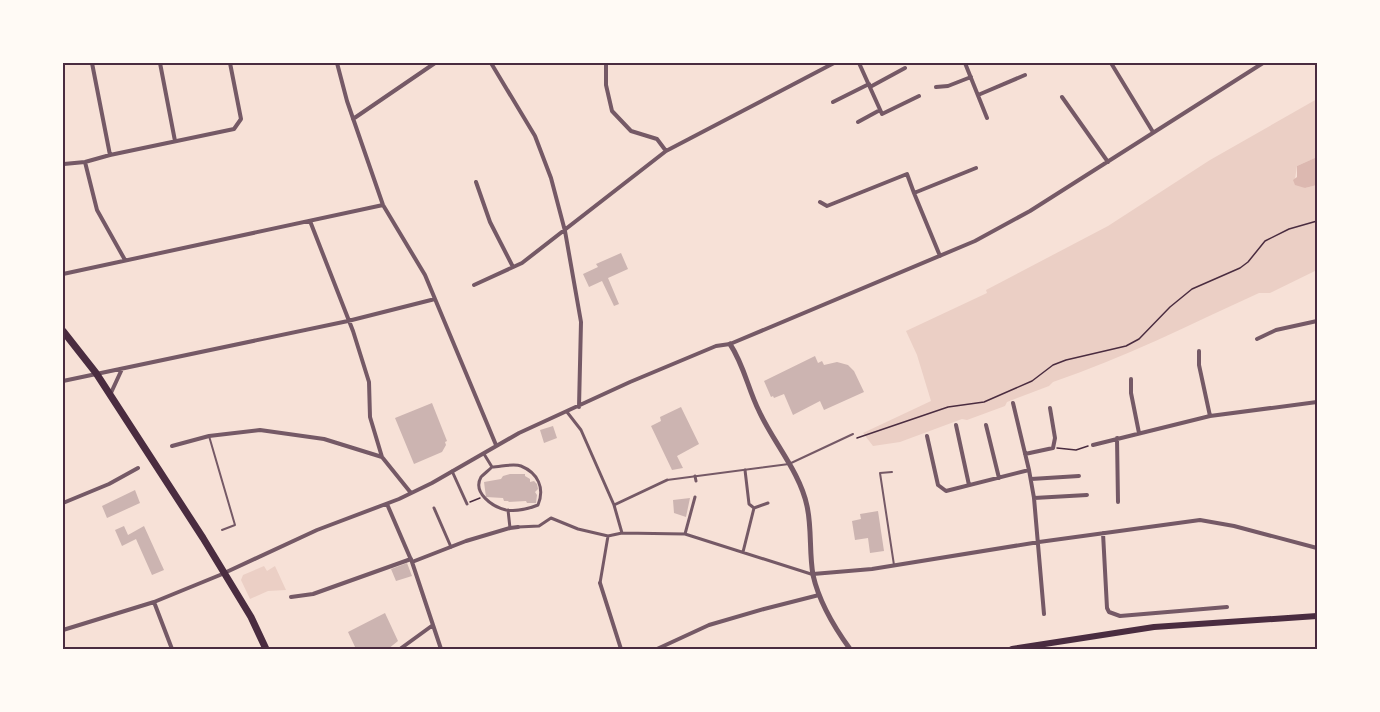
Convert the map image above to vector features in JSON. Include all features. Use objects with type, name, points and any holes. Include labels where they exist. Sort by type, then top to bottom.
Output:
[{"type":"main road","points":[[63,331],[96,373],[224,573],[251,617],[266,649]]},
{"type":"main road","points":[[1012,649],[1051,641],[1154,627],[1317,616]]},
{"type":"street","points":[[92,63],[110,155]]},
{"type":"street","points":[[160,63],[175,141]]},
{"type":"street","points":[[63,164],[85,162],[234,129],[241,119],[230,63]]},
{"type":"street","points":[[337,63],[383,205],[425,275],[496,445]]},
{"type":"street","points":[[353,118],[435,63]]},
{"type":"street","points":[[491,63],[535,136],[551,178],[565,231],[581,322],[579,407]]},
{"type":"street","points":[[606,63],[606,85],[612,111],[632,131],[657,139],[666,151]]},
{"type":"street","points":[[474,285],[522,263],[666,151],[834,63]]},
{"type":"street","points":[[860,63],[882,114],[919,96]]},
{"type":"street","points":[[965,63],[987,118]]},
{"type":"street","points":[[1111,63],[1153,132]]},
{"type":"street","points":[[63,630],[154,602],[317,530],[387,504],[519,433],[630,382],[716,346],[730,344],[975,241],[1021,216],[1263,63]]},
{"type":"street","points":[[833,102],[905,68]]},
{"type":"street","points":[[978,94],[1025,75]]},
{"type":"street","points":[[936,87],[948,86],[971,76]]},
{"type":"street","points":[[1062,96],[1108,162]]},
{"type":"street","points":[[858,122],[880,110]]},
{"type":"street","points":[[85,162],[97,210],[125,260]]},
{"type":"street","points":[[914,193],[976,168]]},
{"type":"street","points":[[820,202],[827,206],[907,174],[940,256]]},
{"type":"street","points":[[476,182],[490,222],[513,267]]},
{"type":"street","points":[[63,274],[383,205]]},
{"type":"street","points":[[310,221],[353,331],[369,382],[370,417],[382,457],[411,493]]},
{"type":"street","points":[[63,381],[348,321],[435,299]]},
{"type":"street","points":[[1257,339],[1276,330],[1317,321]]},
{"type":"street","points":[[730,344],[741,361],[760,414],[789,464],[807,505],[813,574],[819,596],[850,649]]},
{"type":"street","points":[[1199,351],[1199,365],[1210,416]]},
{"type":"street","points":[[110,395],[123,369]]},
{"type":"street","points":[[1131,379],[1131,393],[1139,433]]},
{"type":"street","points":[[1093,445],[1210,416],[1317,402]]},
{"type":"street","points":[[1013,403],[1034,498],[1044,614]]},
{"type":"street","points":[[1025,454],[1053,448],[1055,438],[1050,408]]},
{"type":"street","points":[[567,412],[581,430],[614,505],[622,533]]},
{"type":"street","points":[[956,425],[969,485]]},
{"type":"street","points":[[986,425],[999,478]]},
{"type":"street","points":[[172,446],[208,436],[260,430],[324,439],[382,457]]},
{"type":"street","points":[[927,436],[938,485],[946,491],[1029,470]]},
{"type":"street","points":[[1117,438],[1118,502]]},
{"type":"street","points":[[483,452],[492,467]]},
{"type":"street","points":[[519,465],[538,478],[542,486],[542,497],[538,505],[524,510],[508,510],[489,503],[483,497],[479,484],[482,476],[492,467],[519,465]]},
{"type":"street","points":[[63,503],[109,484],[138,468]]},
{"type":"street","points":[[746,470],[749,504],[754,508]]},
{"type":"street","points":[[452,471],[467,504]]},
{"type":"street","points":[[1031,479],[1079,476]]},
{"type":"street","points":[[614,505],[667,480]]},
{"type":"street","points":[[1034,498],[1087,495]]},
{"type":"street","points":[[685,534],[695,497]]},
{"type":"street","points":[[754,508],[768,503]]},
{"type":"street","points":[[387,504],[412,560],[441,649]]},
{"type":"street","points":[[434,508],[451,547]]},
{"type":"street","points":[[742,552],[754,508]]},
{"type":"street","points":[[508,510],[510,528]]},
{"type":"street","points":[[291,597],[313,594],[510,528],[539,526],[551,518],[578,529],[608,536],[622,533],[685,534],[813,574],[894,565],[1103,532],[1200,520],[1234,526],[1317,548]]},
{"type":"street","points":[[1103,532],[1109,612],[1120,616],[1227,607]]},
{"type":"street","points":[[608,536],[600,583],[621,649]]},
{"type":"street","points":[[657,649],[709,625],[819,596]]},
{"type":"street","points":[[154,602],[172,649]]},
{"type":"street","points":[[400,649],[434,625]]},
{"type":"lane","points":[[667,480],[789,464],[853,434]]},
{"type":"lane","points":[[208,436],[235,525],[222,530]]},
{"type":"lane","points":[[892,472],[880,473],[894,565]]},
{"type":"path","points":[[857,438],[948,407],[984,402],[1025,385],[1053,365],[1126,346],[1139,339],[1170,307],[1192,289],[1240,268],[1248,262],[1265,241],[1289,229],[1317,221]]},
{"type":"path","points":[[1053,448],[1076,450],[1093,445]]},
{"type":"path","points":[[467,504],[483,497]]},
{"type":"shaded area","points":[[1317,99],[1317,157],[1297,166],[1295,179],[1305,188],[1317,185],[1317,270],[1270,293],[1259,293],[1131,351],[1007,402],[1005,406],[967,420],[962,419],[900,442],[873,446],[863,433],[931,401],[917,355],[906,331],[987,293],[986,290],[1108,226],[1210,160]]},
{"type":"shaded area","points":[[1317,157],[1317,185],[1305,188],[1295,185],[1293,180],[1297,177],[1297,166]]},
{"type":"shaded area","points":[[264,566],[267,571],[275,566],[286,590],[268,591],[250,599],[241,580],[243,575]]},
{"type":"building","points":[[621,253],[628,269],[608,278],[619,304],[614,306],[602,281],[589,287],[583,274],[598,267],[596,264]]},
{"type":"building","points":[[815,356],[818,363],[822,361],[824,365],[837,362],[848,365],[854,371],[864,392],[824,410],[820,401],[793,415],[784,394],[771,397],[764,381]]},
{"type":"building","points":[[432,403],[447,441],[446,445],[442,452],[414,464],[395,418]]},
{"type":"building","points":[[681,407],[699,444],[677,456],[683,468],[672,470],[651,426],[661,421],[660,417]]},
{"type":"building","points":[[553,426],[557,438],[544,443],[540,430]]},
{"type":"building","points":[[510,474],[525,474],[530,482],[534,481],[537,484],[536,503],[508,502],[503,498],[486,497],[484,482],[501,479]]},
{"type":"building","points":[[135,490],[140,503],[107,518],[102,506]]},
{"type":"building","points":[[690,498],[686,517],[674,513],[673,500]]},
{"type":"building","points":[[878,511],[884,551],[870,553],[868,538],[855,540],[852,521],[861,519],[860,514]]},
{"type":"building","points":[[124,526],[128,535],[144,526],[164,570],[152,575],[136,539],[122,546],[115,530]]},
{"type":"building","points":[[407,563],[412,576],[396,581],[391,569]]},
{"type":"building","points":[[385,613],[398,641],[388,649],[356,649],[348,632]]}]
